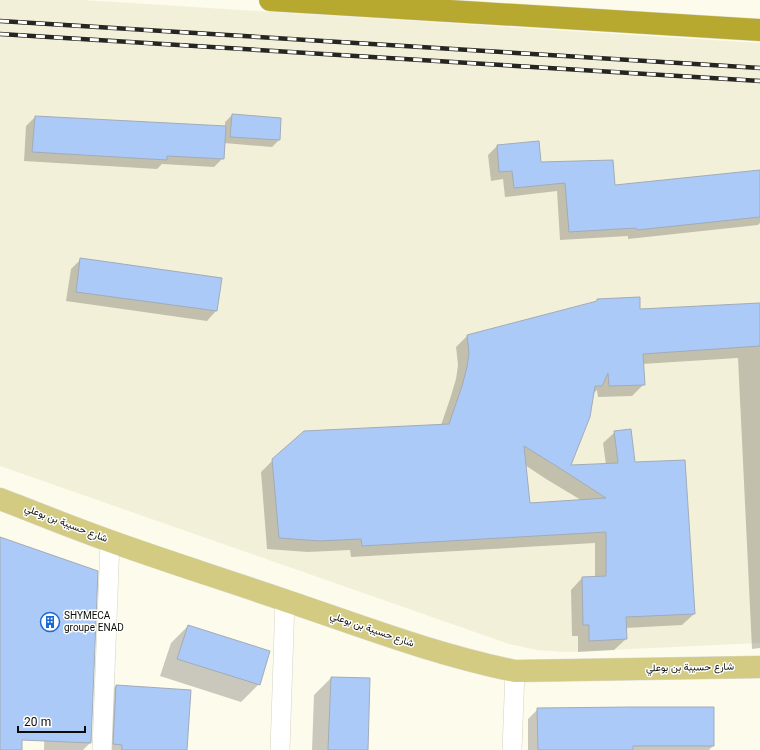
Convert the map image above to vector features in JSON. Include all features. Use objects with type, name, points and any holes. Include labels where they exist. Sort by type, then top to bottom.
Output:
[{"type":"highway","points":[[270,0],[760,30]]},
{"type":"main road","name":"شارع حسيبة بن بوعلي","points":[[0,499],[110,541],[382,634],[484,665],[515,671],[760,667]]},
{"type":"street","points":[[102,750],[110,541]]},
{"type":"street","points":[[280,750],[285,600]]},
{"type":"street","points":[[512,750],[515,671]]},
{"type":"shaded area","points":[[0,0],[83,0],[760,43],[760,643],[566,652],[537,650],[509,644],[0,466]]},
{"type":"building","points":[[232,114],[281,118],[280,140],[230,137]]},
{"type":"building","points":[[35,116],[226,126],[224,159],[167,156],[167,160],[32,152]]},
{"type":"building","points":[[539,141],[541,162],[613,160],[615,185],[760,170],[760,217],[637,230],[636,228],[569,232],[565,183],[514,188],[512,171],[499,172],[497,145]]},
{"type":"building","points":[[80,258],[222,278],[217,311],[76,292]]},
{"type":"building","points":[[640,297],[640,309],[760,303],[760,346],[643,354],[645,385],[609,386],[608,373],[602,386],[595,386],[590,417],[571,465],[618,463],[614,431],[631,429],[635,462],[685,460],[695,614],[626,617],[627,639],[589,641],[589,625],[583,625],[582,577],[606,576],[606,532],[362,546],[361,539],[320,541],[279,538],[272,459],[304,431],[449,424],[467,367],[469,353],[467,335],[597,301],[597,299]],"holes":[[[524,446],[606,498],[530,503]]]},
{"type":"building","name":"SHYMECA groupe ENAD","points":[[0,537],[98,571],[91,743],[22,740],[22,750],[0,750]]},
{"type":"building","points":[[188,625],[270,651],[260,685],[177,659]]},
{"type":"building","points":[[331,677],[370,678],[368,750],[328,750]]},
{"type":"building","points":[[116,685],[191,690],[187,750],[122,750],[122,745],[113,744]]},
{"type":"building","points":[[714,707],[714,746],[633,746],[633,750],[538,750],[537,708]]},
{"type":"railway","points":[[0,21],[760,68]]},
{"type":"railway","points":[[0,34],[760,81]]},
{"type":"place","name":"SHYMECA groupe ENAD","points":[[50,622]]}]
